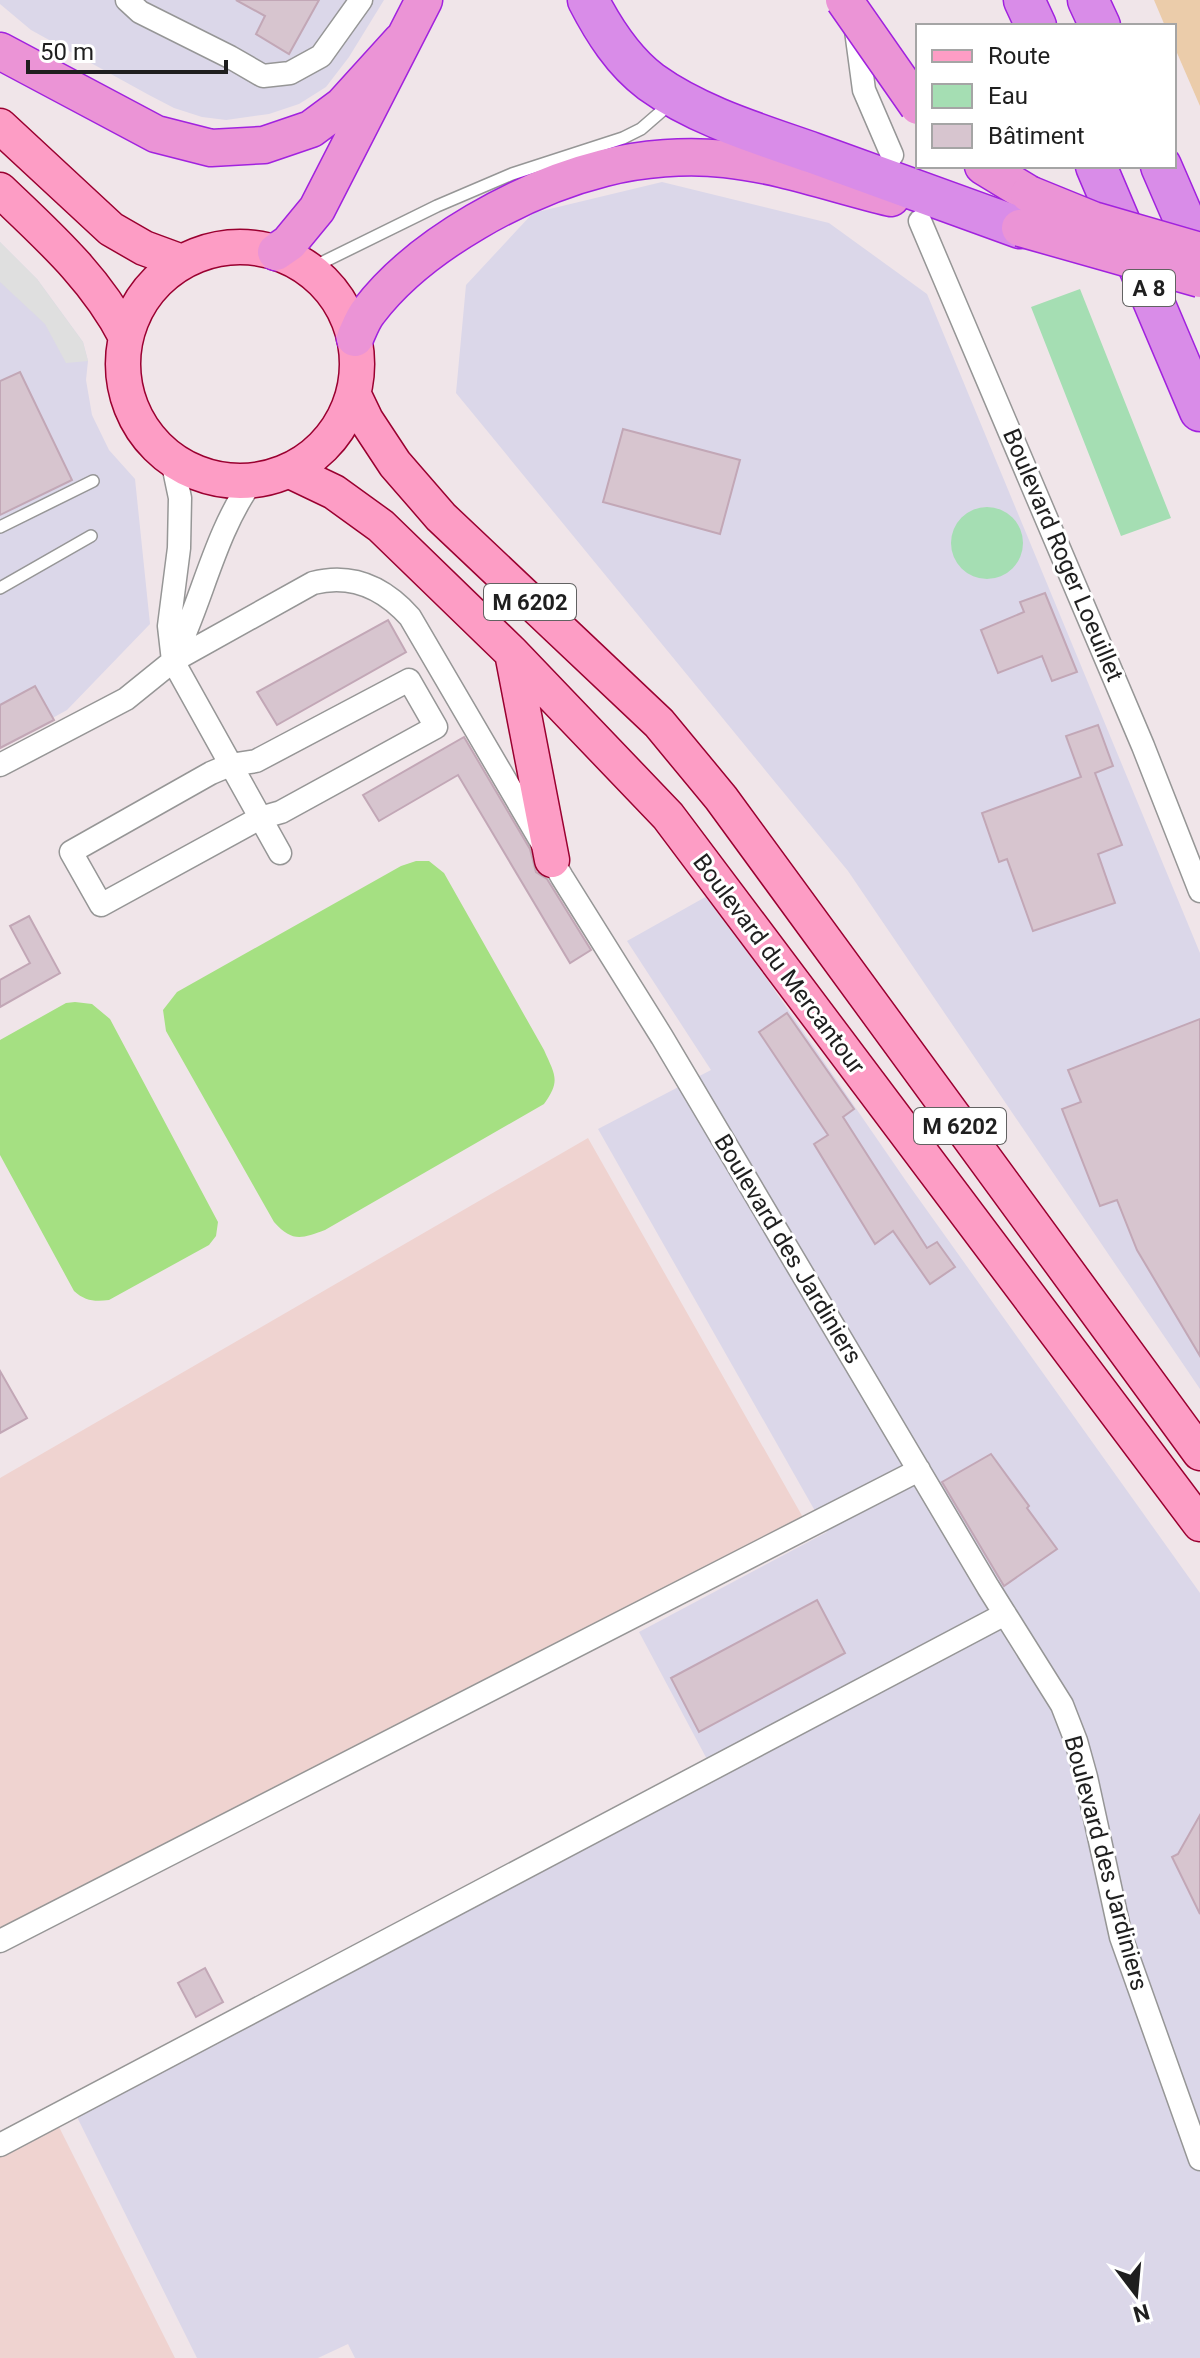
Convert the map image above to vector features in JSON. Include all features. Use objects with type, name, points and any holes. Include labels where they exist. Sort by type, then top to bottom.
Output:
[{"type":"highway","points":[[276,252],[289,243],[317,209],[424,0]]},
{"type":"highway","points":[[588,0],[602,27],[624,57],[650,81],[677,98],[773,139],[1020,228]]},
{"type":"highway","points":[[844,0],[916,103]]},
{"type":"highway","points":[[1024,0],[1035,24]]},
{"type":"highway","points":[[1088,0],[1099,24]]},
{"type":"highway","points":[[0,51],[156,134],[211,148],[264,145],[311,129],[342,106],[401,41]]},
{"type":"highway","points":[[355,338],[367,313],[437,246],[499,209],[555,183],[605,167],[683,158],[772,166],[1020,228],[1200,279]]},
{"type":"highway","points":[[986,168],[1029,194],[1093,220],[1200,254]]},
{"type":"highway","name":"A 8","points":[[1097,168],[1200,411]]},
{"type":"highway","name":"A 8","points":[[1162,168],[1200,254]]},
{"type":"main road","points":[[0,126],[111,229],[144,248],[182,262]]},
{"type":"main road","points":[[0,190],[67,254],[101,296],[126,337]]},
{"type":"main road","points":[[244,247],[276,252],[309,269],[330,287],[346,311],[355,338],[358,366],[354,395],[333,435],[318,452],[290,471],[252,481],[224,480],[196,473],[172,460],[154,445],[140,426],[130,405],[122,360],[126,337],[137,307],[157,281],[182,262],[212,250],[244,247]]},
{"type":"main road","name":"Boulevard du Mercantour","points":[[354,395],[366,420],[395,464],[441,517],[659,723],[721,798],[1200,1453]]},
{"type":"main road","name":"Boulevard du Mercantour","points":[[290,471],[334,492],[381,526],[512,653],[668,816],[1200,1524]]},
{"type":"main road","points":[[512,653],[552,860]]},
{"type":"street","points":[[127,0],[140,12],[263,76],[290,73],[321,56],[361,0]]},
{"type":"street","points":[[851,0],[864,90],[892,155]]},
{"type":"street","name":"Boulevard Roger Loeuillet","points":[[920,221],[1143,746],[1200,891]]},
{"type":"street","points":[[172,460],[180,498],[179,548],[169,626],[173,661],[280,853]]},
{"type":"street","points":[[0,765],[126,699],[173,661],[192,623],[213,558],[237,502],[252,481]]},
{"type":"street","name":"Boulevard des Jardiniers","points":[[173,661],[313,583],[331,578],[375,588],[395,599],[410,617],[552,860],[662,1037],[1062,1705],[1076,1741],[1121,1937],[1200,2159]]},
{"type":"street","points":[[409,680],[436,727],[101,905],[71,852],[230,765],[256,761],[409,680]]},
{"type":"street","points":[[0,1941],[919,1470]]},
{"type":"street","points":[[0,2145],[1005,1614]]},
{"type":"lane","points":[[309,269],[437,206],[512,174],[623,138],[641,129],[677,98]]},
{"type":"lane","points":[[0,527],[93,481]]},
{"type":"lane","points":[[0,588],[91,536]]},
{"type":"shaded area","points":[[0,0],[384,0],[349,57],[326,87],[299,104],[269,114],[226,120],[202,117],[174,108],[149,95],[31,30],[0,4]]},
{"type":"shaded area","points":[[1154,0],[1200,0],[1200,106],[1176,51],[1176,24],[1164,24]]},
{"type":"shaded area","points":[[662,182],[829,223],[927,294],[1200,953],[1200,1389],[848,871],[456,393],[466,285],[533,213]]},
{"type":"shaded area","points":[[0,242],[37,279],[83,342],[88,361],[86,380],[92,415],[109,450],[135,479],[150,624],[67,710],[0,747]]},
{"type":"shaded area","points":[[0,242],[37,279],[83,342],[88,361],[66,363],[45,324],[0,282]]},
{"type":"shaded area","points":[[709,895],[906,1181],[1200,1593],[1200,2358],[355,2358],[348,2344],[318,2358],[197,2358],[77,2117],[717,1778],[639,1632],[827,1532],[598,1129],[711,1070],[627,941]]},
{"type":"shaded area","points":[[588,1138],[805,1521],[0,1934],[0,1478]]},
{"type":"shaded area","points":[[56,2121],[175,2358],[0,2358],[0,2151]]},
{"type":"green space","points":[[429,861],[444,873],[544,1050],[553,1072],[553,1089],[544,1104],[325,1230],[303,1237],[292,1236],[274,1222],[166,1031],[163,1010],[177,992],[401,866]]},
{"type":"green space","points":[[66,1003],[92,1004],[110,1019],[218,1222],[216,1236],[209,1245],[104,1301],[86,1299],[74,1291],[0,1155],[0,1040]]},
{"type":"water","points":[[1080,289],[1171,518],[1121,536],[1031,307]]},
{"type":"water","points":[[987,507],[1007,513],[1017,523],[1023,543],[1017,563],[1007,573],[987,579],[967,573],[957,563],[951,543],[957,523],[967,513]]},
{"type":"building","points":[[236,0],[319,0],[289,54],[256,34],[265,16]]},
{"type":"building","points":[[20,372],[72,480],[0,515],[0,381]]},
{"type":"building","points":[[623,429],[740,460],[720,534],[603,502]]},
{"type":"building","points":[[1045,593],[1077,672],[1052,681],[1042,656],[998,673],[981,630],[1024,612],[1020,602]]},
{"type":"building","points":[[388,620],[406,652],[277,725],[257,692]]},
{"type":"building","points":[[35,686],[54,720],[0,748],[0,705]]},
{"type":"building","points":[[1098,725],[1113,766],[1095,773],[1122,845],[1098,854],[1115,903],[1033,931],[1007,859],[999,862],[982,813],[1081,777],[1066,736]]},
{"type":"building","points":[[464,737],[530,849],[536,872],[547,879],[591,950],[570,963],[458,775],[379,821],[363,795]]},
{"type":"building","points":[[29,916],[60,973],[0,1007],[0,980],[30,963],[10,926]]},
{"type":"building","points":[[787,1013],[854,1109],[843,1117],[927,1248],[937,1242],[955,1267],[930,1284],[893,1231],[875,1244],[814,1144],[828,1135],[759,1032]]},
{"type":"building","points":[[1200,1019],[1200,1356],[1137,1250],[1117,1200],[1100,1206],[1062,1109],[1081,1102],[1068,1070]]},
{"type":"building","points":[[0,1371],[27,1418],[0,1433]]},
{"type":"building","points":[[991,1454],[1057,1549],[1004,1586],[942,1482]]},
{"type":"building","points":[[817,1600],[845,1653],[699,1732],[671,1678]]},
{"type":"building","points":[[1200,1815],[1200,1914],[1172,1857],[1178,1854]]},
{"type":"building","points":[[205,1968],[223,2002],[196,2017],[178,1983]]}]
